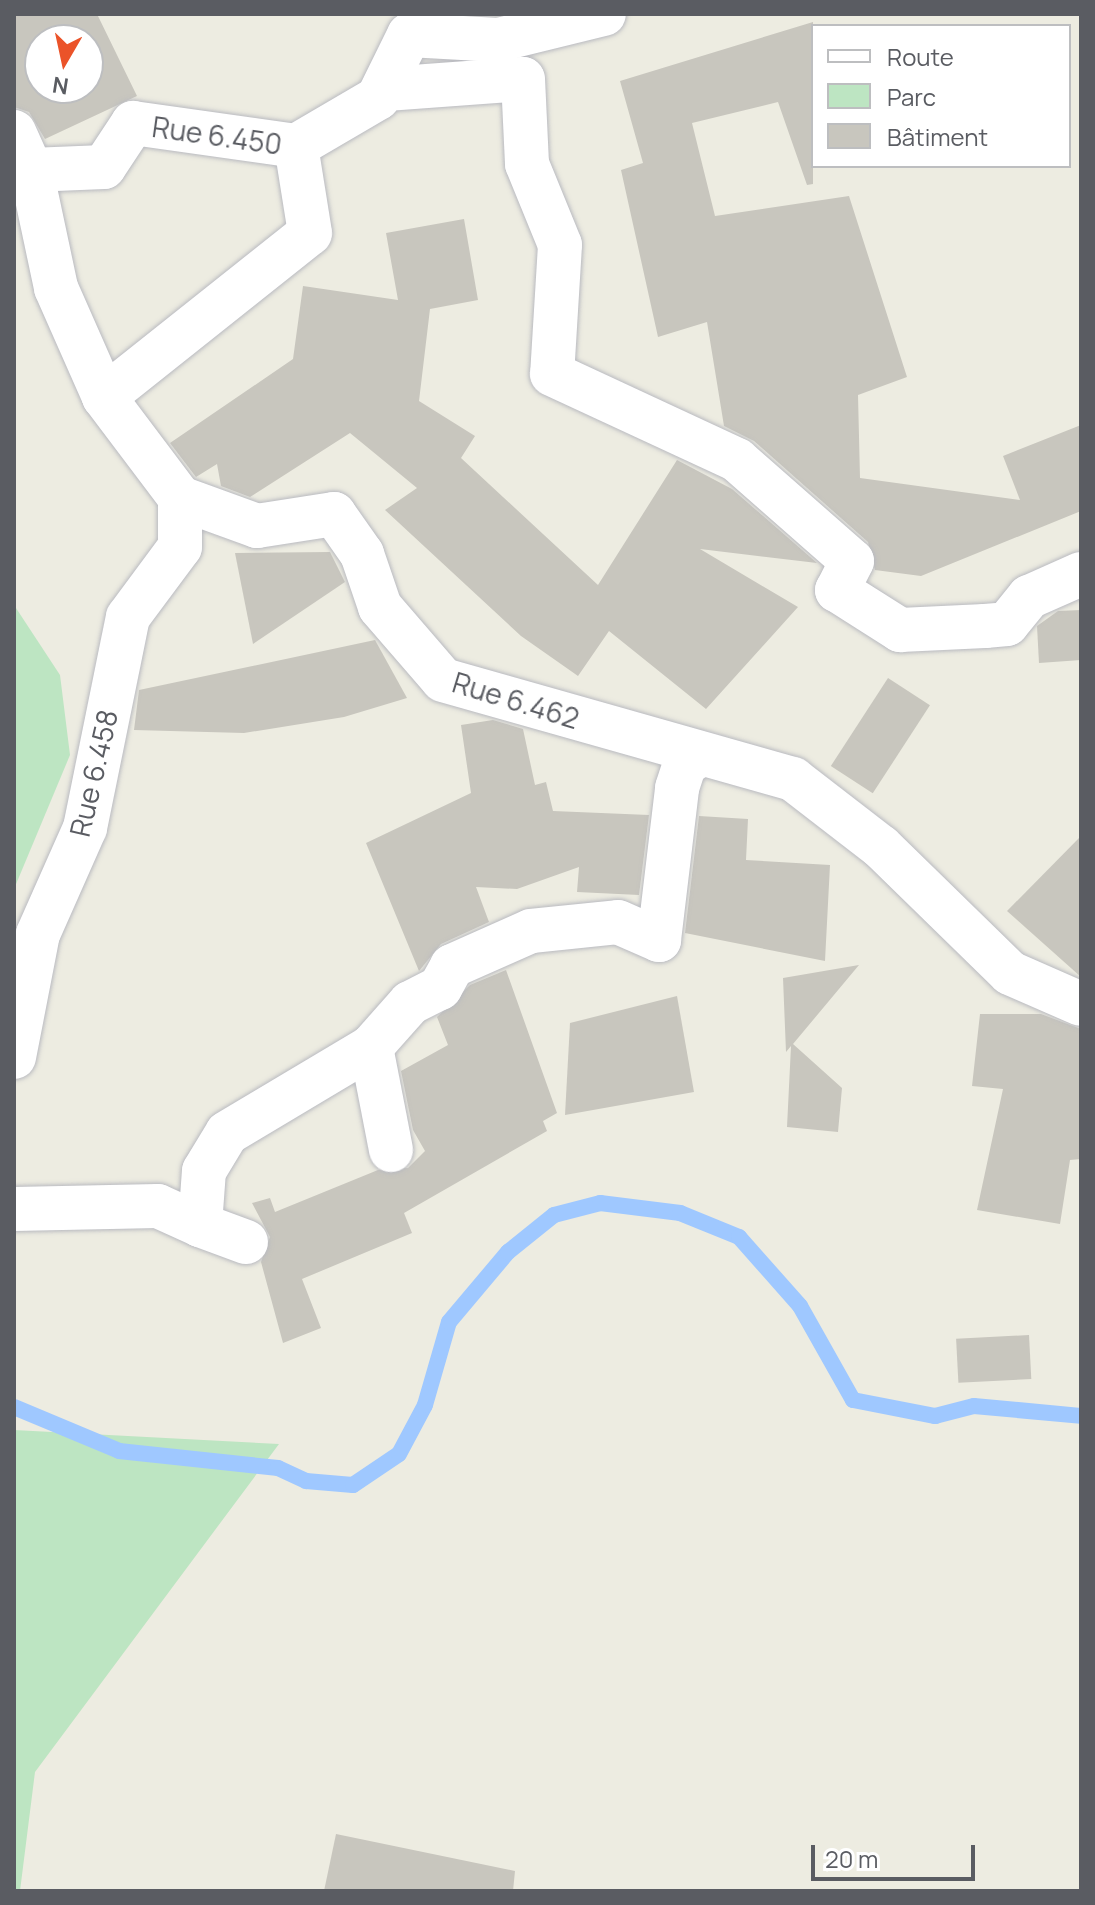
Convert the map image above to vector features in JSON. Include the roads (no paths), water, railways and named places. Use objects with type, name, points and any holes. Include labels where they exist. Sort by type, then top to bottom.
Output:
[{"type":"street","points":[[604,14],[498,40],[409,35],[386,89],[523,79],[527,164],[560,245],[552,374],[737,460],[852,561],[837,590],[900,630],[1007,624],[1029,597],[1081,574]]},
{"type":"street","name":"Rue 6.450","points":[[23,151],[104,167],[133,123],[296,146],[386,89]]},
{"type":"street","points":[[104,397],[310,233],[296,146]]},
{"type":"street","points":[[23,151],[56,288],[104,397],[180,498]]},
{"type":"street","name":"Rue 6.462","points":[[180,498],[257,526],[334,514],[362,554],[380,607],[443,680],[793,779],[881,847],[1010,973],[1081,1004]]},
{"type":"street","name":"Rue 6.458","points":[[14,1057],[38,934],[85,828],[128,617],[180,547],[180,498]]},
{"type":"street","points":[[200,1225],[204,1171],[227,1133],[371,1047],[410,1003],[440,988],[452,966],[531,931],[618,922],[659,940],[677,788],[685,764],[700,755]]},
{"type":"street","points":[[371,1047],[391,1150]]},
{"type":"street","points":[[14,1209],[158,1206],[246,1242]]},
{"type":"waterway","points":[[14,1407],[119,1451],[278,1468],[306,1481],[353,1485],[399,1454],[425,1405],[449,1322],[508,1252],[554,1215],[600,1203],[680,1213],[739,1237],[800,1306],[853,1400],[935,1416],[974,1406],[1081,1416]]}]
